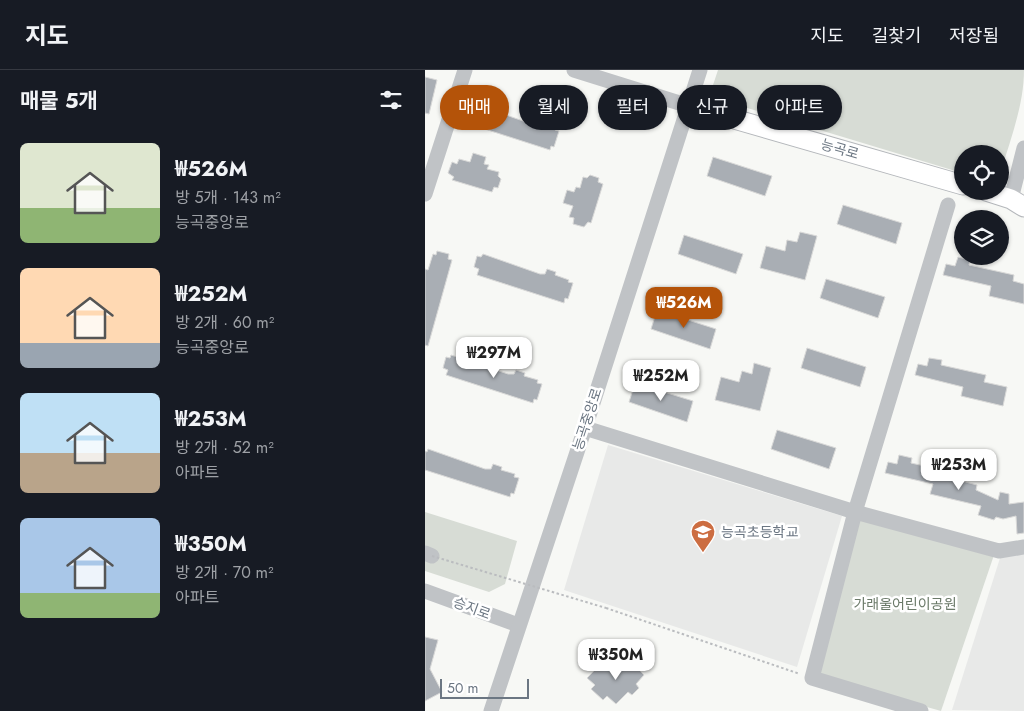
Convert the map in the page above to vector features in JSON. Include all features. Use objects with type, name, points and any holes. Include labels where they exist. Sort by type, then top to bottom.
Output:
[{"type":"main road","name":"능곡로","points":[[747,123],[954,181]]},
{"type":"street","points":[[425,194],[465,70]]},
{"type":"street","name":"능곡로","points":[[574,70],[597,74],[677,102]]},
{"type":"street","name":"능곡중앙로","points":[[695,85],[700,70]]},
{"type":"street","name":"능곡중앙로","points":[[491,711],[681,130]]},
{"type":"street","points":[[1018,203],[1024,148]]},
{"type":"street","points":[[921,711],[812,678],[855,512],[948,205]]},
{"type":"street","points":[[585,428],[855,512],[999,552],[1024,547]]},
{"type":"street","name":"승지로","points":[[425,591],[519,625]]},
{"type":"path","points":[[429,554],[606,608],[812,678]]},
{"type":"shaded area","name":"능곡초등학교","points":[[608,445],[842,516],[797,667],[564,590]]},
{"type":"shaded area","points":[[1024,554],[1024,711],[952,710],[1000,558]]},
{"type":"green space","points":[[718,70],[1024,70],[1022,96],[1009,146],[954,145],[954,171],[820,130],[842,130],[842,85],[757,85],[757,111],[747,108],[747,85],[713,85]]},
{"type":"green space","points":[[425,512],[517,541],[505,584],[489,592],[425,571]]},
{"type":"green space","name":"가래울어린이공원","points":[[857,517],[994,555],[941,711],[814,675]]},
{"type":"building","points":[[425,77],[437,80],[429,114],[425,113]]},
{"type":"building","points":[[509,116],[519,120],[519,130],[559,131],[554,147],[551,146],[550,150],[488,130],[509,130]]},
{"type":"building","points":[[473,153],[486,157],[484,164],[489,165],[487,169],[499,172],[498,176],[501,179],[498,188],[494,187],[492,192],[452,180],[454,177],[448,173],[452,162],[457,164],[459,159],[470,162]]},
{"type":"building","points":[[713,157],[772,176],[765,196],[707,176]]},
{"type":"building","points":[[590,175],[599,178],[598,182],[603,184],[591,223],[588,222],[584,227],[573,224],[574,218],[569,217],[573,206],[563,203],[567,190],[574,192],[576,187],[580,188],[583,177],[587,178]]},
{"type":"building","points":[[843,205],[902,223],[896,244],[837,224]]},
{"type":"building","points":[[800,232],[817,236],[805,280],[760,268],[766,246],[785,251],[787,240],[797,242]]},
{"type":"building","points":[[684,235],[743,254],[736,274],[678,254]]},
{"type":"building","points":[[437,251],[449,254],[448,259],[452,260],[428,346],[425,345],[425,269],[428,270],[433,254],[436,255]]},
{"type":"building","points":[[483,254],[540,274],[545,274],[547,269],[556,272],[555,275],[573,283],[568,299],[565,298],[564,303],[477,275],[479,269],[474,267],[477,256],[481,257]]},
{"type":"building","points":[[946,264],[955,266],[969,265],[1014,275],[1013,281],[1024,284],[1024,304],[989,296],[991,286],[943,275]]},
{"type":"building","points":[[826,279],[885,297],[878,318],[820,298]]},
{"type":"building","points":[[657,310],[716,329],[710,349],[651,329]]},
{"type":"building","points":[[807,348],[866,367],[860,387],[801,368]]},
{"type":"building","points":[[451,355],[508,374],[514,374],[516,370],[525,373],[524,376],[538,380],[537,383],[542,384],[537,400],[534,399],[533,403],[446,375],[448,370],[443,368],[446,357],[450,358]]},
{"type":"building","points":[[929,358],[942,360],[941,365],[986,375],[984,382],[1007,387],[1003,406],[961,396],[963,387],[915,375],[918,364],[927,366]]},
{"type":"building","points":[[754,363],[771,368],[760,411],[715,400],[721,377],[739,382],[742,371],[752,374]]},
{"type":"building","points":[[635,383],[693,401],[687,422],[629,402]]},
{"type":"building","points":[[777,430],[836,448],[829,469],[771,449]]},
{"type":"building","points":[[428,449],[485,469],[491,469],[493,464],[502,467],[501,470],[515,474],[514,477],[519,478],[514,494],[511,493],[510,497],[425,470],[425,451],[427,452]]},
{"type":"building","points":[[899,455],[912,458],[911,463],[956,473],[954,479],[977,485],[976,490],[998,500],[1000,492],[1009,494],[1009,504],[1024,502],[1024,533],[1017,534],[1016,516],[1003,519],[996,517],[994,520],[978,515],[981,506],[930,494],[933,484],[885,473],[888,462],[897,464]]},
{"type":"building","points":[[425,637],[438,640],[430,669],[442,692],[425,701]]},
{"type":"building","points":[[630,657],[644,675],[636,684],[639,688],[632,695],[628,692],[616,704],[607,696],[603,700],[591,689],[595,685],[587,678],[598,667],[600,669],[602,666],[607,671],[614,664],[619,668]]},
{"type":"place","name":"능곡초등학교","points":[[703,553]]}]
